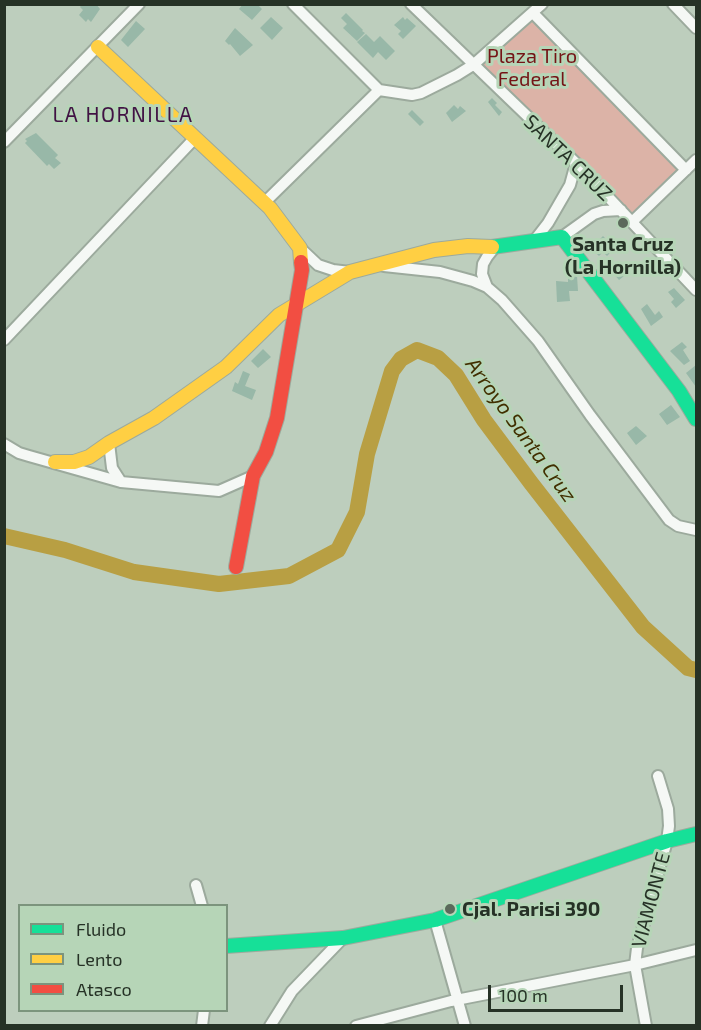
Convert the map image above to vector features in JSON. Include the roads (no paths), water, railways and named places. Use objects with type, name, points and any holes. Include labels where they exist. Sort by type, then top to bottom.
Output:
[{"type":"street","points":[[4,142],[139,4]]},
{"type":"street","points":[[293,4],[379,90],[401,95],[421,93],[472,65],[542,4]]},
{"type":"street","name":"SANTA CRUZ","points":[[411,4],[576,163],[696,290]]},
{"type":"street","points":[[674,4],[696,28]]},
{"type":"street","points":[[533,13],[686,170]]},
{"type":"street","points":[[98,47],[264,203],[290,232],[300,248],[318,265],[350,272]]},
{"type":"street","points":[[264,203],[379,90]]},
{"type":"street","points":[[4,340],[195,138]]},
{"type":"street","points":[[633,221],[696,160]]},
{"type":"street","points":[[534,242],[570,185],[576,163]]},
{"type":"street","points":[[55,462],[74,462],[89,457],[154,418],[226,367],[262,330],[295,304],[350,272],[434,250],[468,246],[495,247],[562,237],[594,214],[621,210]]},
{"type":"street","points":[[562,237],[679,391],[696,419]]},
{"type":"street","points":[[487,287],[482,274],[483,264],[495,247]]},
{"type":"street","points":[[236,567],[253,476],[266,452],[277,418],[302,270],[300,248]]},
{"type":"street","points":[[376,265],[440,272],[487,287],[502,300],[538,341],[590,416],[669,520],[678,526],[696,530]]},
{"type":"street","points":[[109,443],[112,468],[121,482]]},
{"type":"street","points":[[4,444],[19,453],[121,482],[219,491],[253,476]]},
{"type":"street","name":"VIAMONTE","points":[[646,1026],[635,965],[637,948],[667,841],[669,826],[668,809],[658,776]]},
{"type":"street","points":[[228,946],[344,938],[435,920],[667,841],[696,834]]},
{"type":"street","points":[[196,885],[201,904]]},
{"type":"street","points":[[435,920],[465,1026]]},
{"type":"street","points":[[270,1026],[292,991],[344,938]]},
{"type":"street","points":[[356,1026],[458,999],[635,965],[696,950]]},
{"type":"waterway","name":"Arroyo Santa Cruz","points":[[4,536],[65,550],[134,572],[219,584],[289,576],[338,550],[357,512],[367,454],[392,371],[401,359],[417,350],[438,358],[456,375],[484,420],[643,627],[688,668],[696,670]]},
{"type":"place","name":"Santa Cruz (La Hornilla)","points":[[623,223]]},
{"type":"place","name":"Cjal. Parisi 390","points":[[450,909]]},
{"type":"district","name":"LA HORNILLA","points":[[123,115]]},
{"type":"park label","name":"Plaza Tiro Federal","points":[[532,68]]}]
